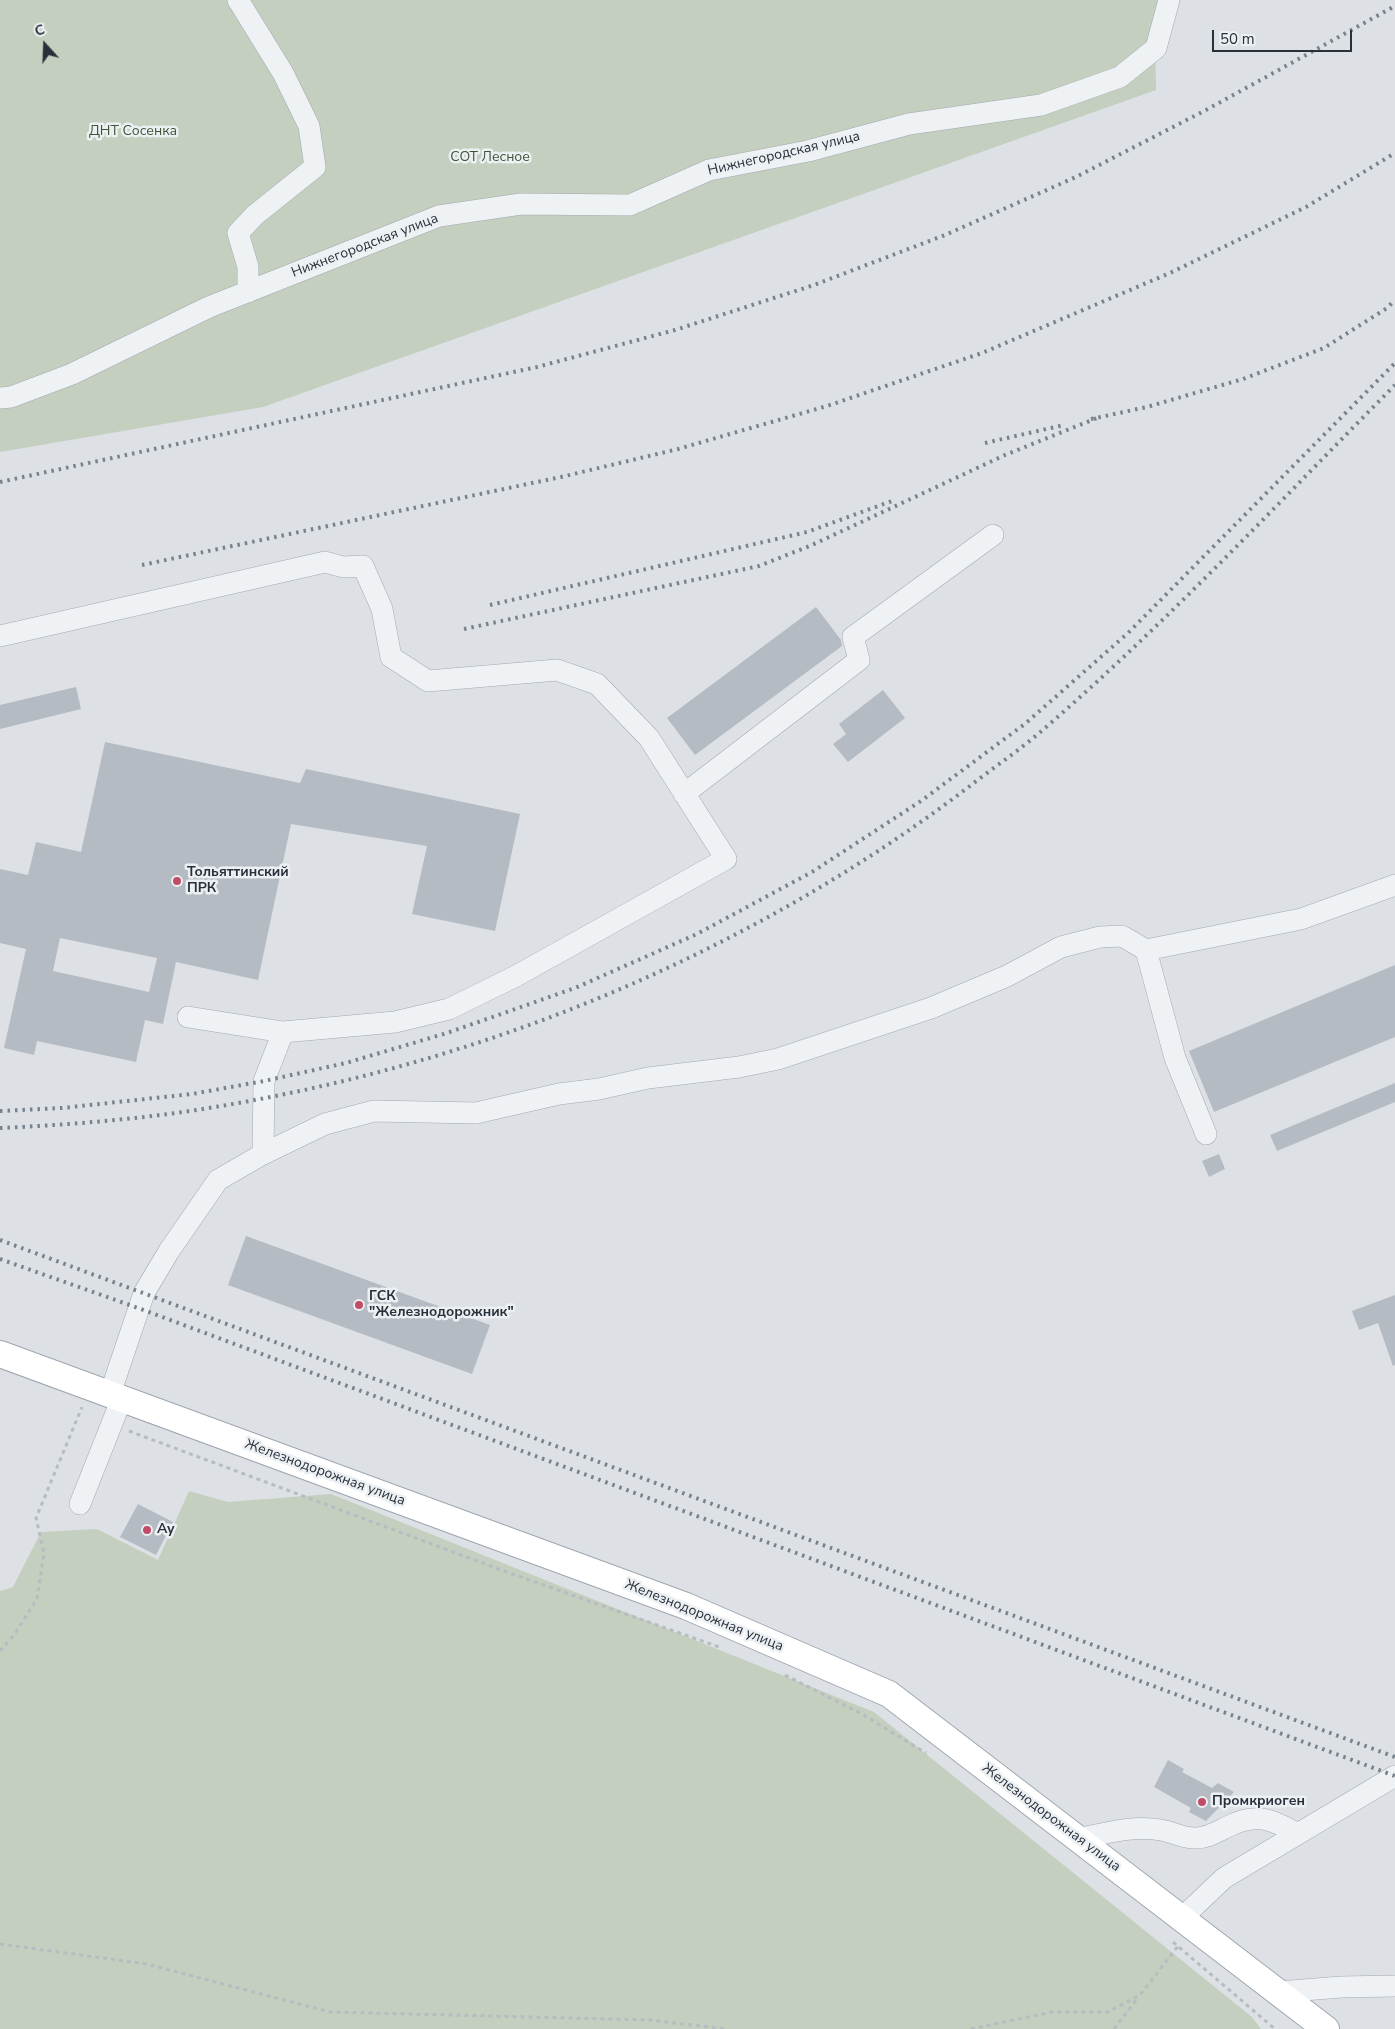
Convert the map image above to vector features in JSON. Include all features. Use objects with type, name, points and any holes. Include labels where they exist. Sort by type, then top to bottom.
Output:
[{"type":"main road","name":"Железнодорожная улица","points":[[0,1354],[686,1606],[889,1694],[1078,1839],[1176,1929],[1279,1992],[1326,2029]]},
{"type":"street","points":[[238,0],[283,73],[310,126],[315,167],[255,215],[238,233],[248,267],[248,292]]},
{"type":"street","name":"Нижнегородская улица","points":[[0,398],[11,397],[72,374],[208,307],[439,216],[522,204],[630,205],[709,170],[808,151],[909,124],[1041,104],[1120,77],[1156,48],[1168,0]]},
{"type":"street","points":[[684,794],[859,660],[853,637],[993,535]]},
{"type":"street","points":[[0,636],[325,562],[343,567],[364,566],[382,609],[392,657],[428,682],[557,670],[597,684],[648,738],[726,859],[516,976],[449,1009],[395,1022],[283,1032],[188,1017]]},
{"type":"street","points":[[80,1504],[116,1396],[138,1308],[144,1293],[169,1251],[218,1180],[263,1154],[325,1124],[374,1111],[476,1113],[558,1094],[598,1089],[648,1078],[739,1067],[768,1061],[931,1008],[1006,976],[1061,947],[1100,937],[1122,936],[1146,950],[1301,919],[1395,885]]},
{"type":"street","points":[[1146,950],[1174,1058],[1206,1134]]},
{"type":"street","points":[[263,1154],[264,1081],[283,1032]]},
{"type":"street","points":[[1176,1929],[1224,1878],[1395,1776]]},
{"type":"street","points":[[1078,1839],[1130,1828],[1163,1830],[1182,1837],[1196,1839],[1214,1834],[1235,1823],[1255,1818],[1275,1821],[1298,1834]]},
{"type":"street","points":[[1279,1992],[1341,1987],[1395,1986]]},
{"type":"path","points":[[0,1650],[14,1635],[37,1599],[44,1553],[36,1518],[82,1407]]},
{"type":"path","points":[[130,1432],[494,1568],[730,1650]]},
{"type":"path","points":[[784,1675],[862,1714],[928,1754]]},
{"type":"path","points":[[1176,1929],[1178,1946],[1275,2029]]},
{"type":"path","points":[[0,1944],[147,1964],[330,2012],[650,2020],[725,2029]]},
{"type":"path","points":[[1114,2029],[1178,1946]]},
{"type":"path","points":[[970,2029],[1052,2012],[1108,2012],[1140,1995]]},
{"type":"green space","name":"СОТ Лесное","points":[[0,0],[1159,0],[1155,32],[1156,90],[263,407],[0,452]]},
{"type":"green space","points":[[189,1491],[228,1502],[331,1494],[874,1712],[1252,2017],[1261,2029],[0,2029],[0,1591],[13,1587],[41,1532],[97,1529],[158,1560]]},
{"type":"building","points":[[816,607],[841,640],[842,646],[695,755],[667,718]]},
{"type":"building","points":[[76,687],[81,709],[0,729],[0,705]]},
{"type":"building","points":[[883,690],[905,718],[848,762],[833,744],[846,734],[839,724]]},
{"type":"building","points":[[105,742],[300,783],[306,769],[520,814],[495,931],[412,914],[427,846],[291,824],[258,980],[176,962],[163,1024],[145,1020],[136,1062],[37,1041],[34,1055],[4,1048],[26,949],[0,943],[0,869],[28,875],[36,842],[81,852]],"holes":[[[60,938],[157,958],[149,992],[53,971]]]},
{"type":"building","points":[[1395,965],[1395,1037],[1214,1112],[1189,1051]]},
{"type":"building","points":[[1395,1083],[1395,1102],[1277,1151],[1270,1135]]},
{"type":"building","points":[[1219,1154],[1225,1169],[1209,1177],[1202,1161]]},
{"type":"building","name":"ГСК \"Железнодорожник\"","points":[[246,1236],[490,1325],[472,1374],[228,1285]]},
{"type":"building","points":[[1395,1295],[1395,1365],[1393,1366],[1378,1323],[1359,1330],[1352,1311]]},
{"type":"building","name":"Ау","points":[[138,1504],[173,1522],[156,1555],[120,1537]]},
{"type":"building","name":"Промкриоген","points":[[1168,1760],[1184,1769],[1182,1772],[1212,1788],[1218,1783],[1234,1792],[1206,1821],[1189,1812],[1191,1808],[1154,1787]]},
{"type":"railway","points":[[0,482],[537,367],[675,330],[814,285],[945,235],[1076,177],[1206,110],[1395,6]]},
{"type":"railway","points":[[142,565],[561,477],[678,449],[827,406],[982,353],[1170,273],[1306,207],[1395,153]]},
{"type":"railway","points":[[1091,419],[1147,407],[1243,379],[1324,348],[1387,308],[1395,300]]},
{"type":"railway","points":[[0,1111],[62,1108],[192,1094],[346,1063],[447,1033],[575,988],[697,934],[812,872],[921,801],[1026,723],[1128,633],[1395,363]]},
{"type":"railway","points":[[0,1128],[98,1122],[196,1110],[301,1091],[406,1065],[508,1033],[608,994],[706,949],[801,899],[892,842],[1031,740],[1085,693],[1175,607],[1395,385]]},
{"type":"railway","points":[[464,629],[759,566],[812,545],[1005,455],[1097,418]]},
{"type":"railway","points":[[985,443],[1064,425]]},
{"type":"railway","points":[[490,605],[807,532],[892,501]]},
{"type":"railway","points":[[0,1240],[1395,1757]]},
{"type":"railway","points":[[0,1259],[138,1308],[1395,1776]]},
{"type":"place","name":"Тольяттинский ПРК","points":[[177,881]]},
{"type":"place","name":"ГСК \"Железнодорожник\"","points":[[359,1305]]},
{"type":"place","name":"Ау","points":[[147,1530]]},
{"type":"place","name":"Промкриоген","points":[[1202,1802]]},
{"type":"park label","name":"ДНТ Сосенка","points":[[133,132]]}]
